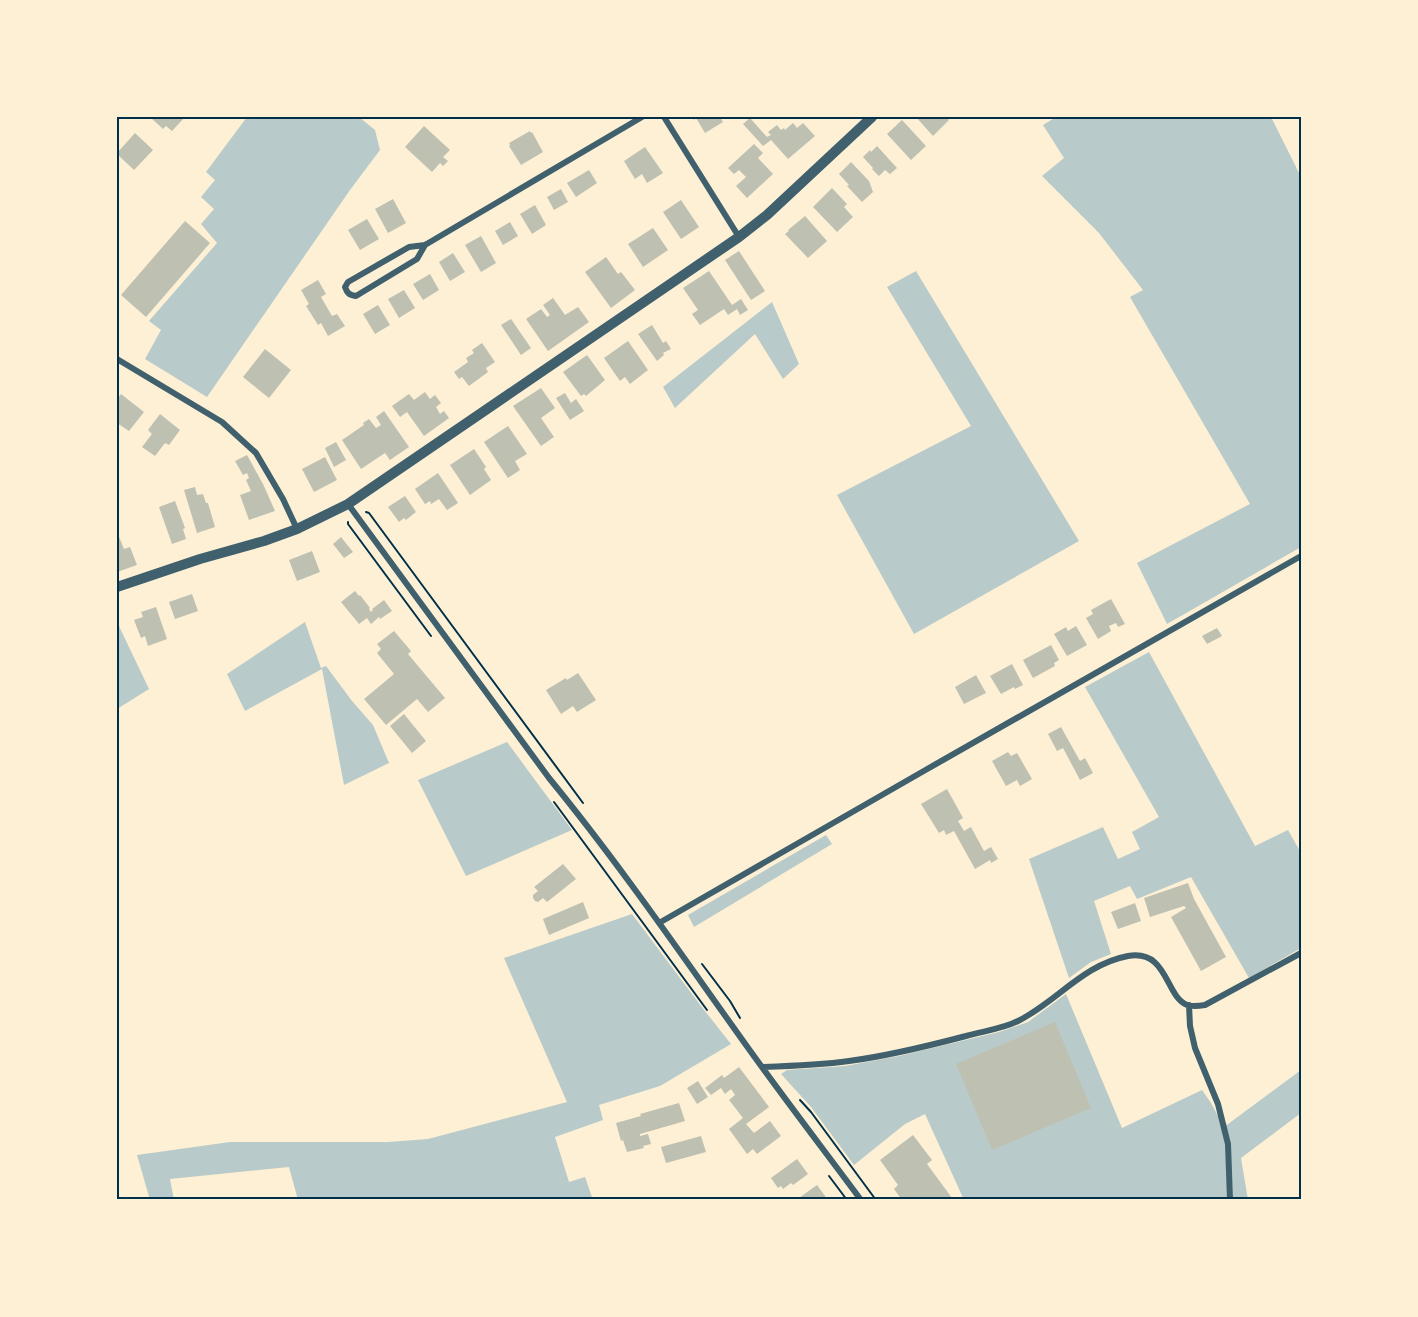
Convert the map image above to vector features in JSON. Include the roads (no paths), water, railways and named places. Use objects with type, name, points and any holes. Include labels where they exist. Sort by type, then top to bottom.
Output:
[{"type":"street","points":[[425,245],[417,259],[356,296],[351,296],[347,292],[345,287],[348,282],[409,247],[425,245],[642,117]]},
{"type":"street","points":[[664,117],[739,237]]},
{"type":"street","points":[[117,587],[200,559],[264,541],[297,529],[348,504],[739,237],[767,215],[872,117]]},
{"type":"street","points":[[117,359],[222,422],[256,453],[283,499],[297,529]]},
{"type":"street","points":[[348,504],[861,1200]]},
{"type":"street","points":[[659,923],[1301,556]]},
{"type":"street","points":[[762,1067],[807,1066],[850,1061],[915,1048],[1016,1022],[1043,1006],[1084,974],[1106,963],[1130,956],[1151,960],[1159,967],[1182,1002],[1196,1006],[1205,1005],[1301,953]]},
{"type":"street","points":[[1189,1005],[1190,1026],[1195,1048],[1218,1104],[1228,1144],[1230,1200]]}]
